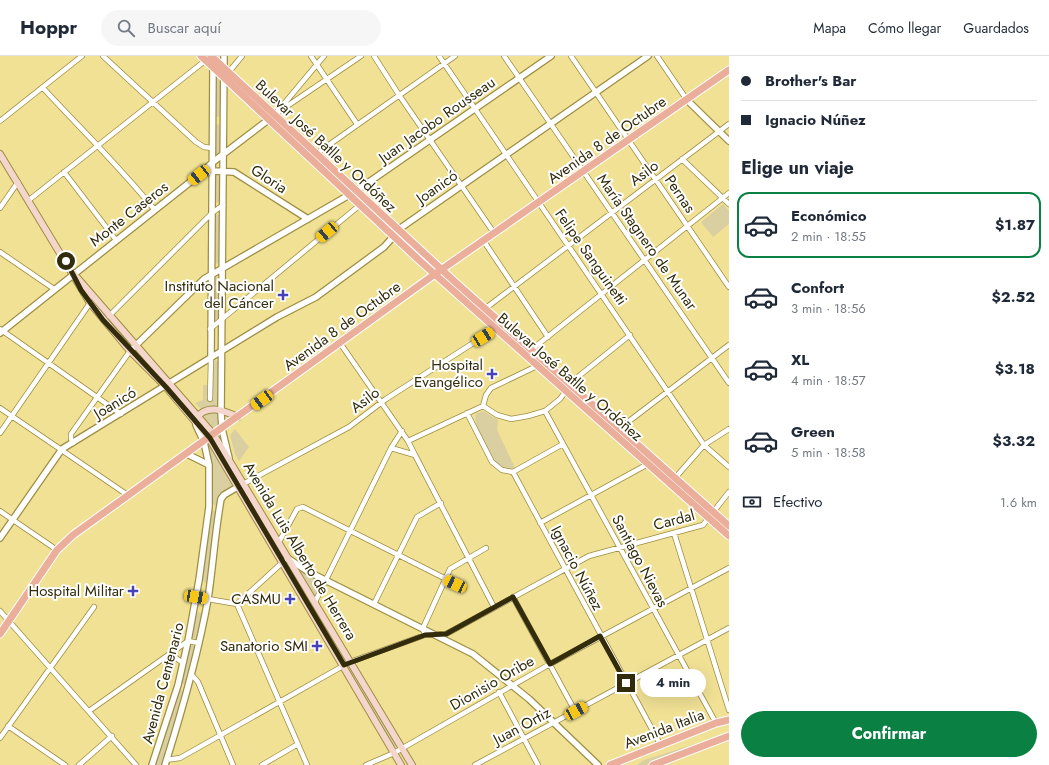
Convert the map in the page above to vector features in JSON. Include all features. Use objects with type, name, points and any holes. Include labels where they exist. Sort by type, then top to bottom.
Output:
[{"type":"main road","name":"Bulevar José Batlle y Ordóñez","points":[[209,57],[213,67],[226,74]]},
{"type":"main road","name":"Bulevar José Batlle y Ordóñez","points":[[209,57],[272,118],[320,168],[327,170],[353,193],[360,205],[396,234],[425,254],[442,269],[531,350],[568,388],[648,464],[729,536]]},
{"type":"main road","name":"Avenida 8 de Octubre","points":[[0,634],[57,550],[73,535],[188,454],[434,274],[584,172],[729,70]]},
{"type":"main road","name":"Bulevar José Batlle y Ordóñez","points":[[272,118],[316,154],[434,274],[478,314],[537,366],[620,428],[729,526]]},
{"type":"main road","name":"Avenida Luis Alberto de Herrera","points":[[0,154],[73,273],[197,418],[242,485],[279,542],[315,602],[401,765]]},
{"type":"main road","name":"Avenida Luis Alberto de Herrera","points":[[73,273],[75,280],[90,303],[130,351],[168,385]]},
{"type":"main road","points":[[497,330],[508,335],[527,352],[531,350]]},
{"type":"main road","points":[[197,418],[210,409],[221,410],[238,417]]},
{"type":"main road","name":"Avenida Luis Alberto de Herrera","points":[[209,438],[229,458],[283,561],[412,765]]},
{"type":"main road","name":"Avenida Italia","points":[[610,765],[660,744],[716,723],[729,720]]},
{"type":"main road","name":"Avenida Italia","points":[[653,765],[729,736]]},
{"type":"street","points":[[0,121],[82,56]]},
{"type":"street","points":[[103,56],[199,145],[204,148],[212,148]]},
{"type":"street","points":[[224,56],[226,74],[224,121],[221,410],[222,429],[229,458]]},
{"type":"street","points":[[226,74],[242,56]]},
{"type":"street","points":[[311,56],[357,124]]},
{"type":"street","name":"Monte Caseros","points":[[1,331],[199,175],[212,162],[272,118],[324,56]]},
{"type":"street","points":[[272,118],[361,56]]},
{"type":"street","points":[[374,56],[460,185],[494,233]]},
{"type":"street","name":"Felipe Sanguinetti","points":[[439,56],[476,108],[538,203],[602,294],[704,445],[729,467]]},
{"type":"street","points":[[316,154],[455,56]]},
{"type":"street","name":"María Stagnero de Munar","points":[[504,56],[729,383]]},
{"type":"street","name":"Juan Jacobo Rousseau","points":[[130,351],[200,281],[353,193],[551,56]]},
{"type":"street","name":"Pernas","points":[[571,56],[729,287]]},
{"type":"street","name":"Joanicó","points":[[62,449],[168,385],[221,350],[277,317],[316,297],[384,247],[396,234],[460,185],[648,56]]},
{"type":"street","points":[[657,56],[687,100],[729,141]]},
{"type":"street","points":[[29,200],[209,57]]},
{"type":"street","points":[[210,399],[213,67]]},
{"type":"street","points":[[42,88],[96,146],[126,174],[154,209]]},
{"type":"street","points":[[213,120],[224,121]]},
{"type":"street","name":"Asilo","points":[[478,314],[729,124]]},
{"type":"street","points":[[682,159],[729,204]]},
{"type":"street","name":"Monte Caseros","points":[[199,175],[213,171]]},
{"type":"street","name":"Gloria","points":[[213,171],[238,173],[308,219]]},
{"type":"street","points":[[64,172],[116,240]]},
{"type":"street","points":[[0,208],[18,182]]},
{"type":"street","points":[[531,350],[729,193]]},
{"type":"street","points":[[109,316],[212,213],[223,205]]},
{"type":"street","points":[[210,329],[360,205]]},
{"type":"street","points":[[483,240],[548,337]]},
{"type":"street","points":[[0,252],[54,289]]},
{"type":"street","points":[[0,433],[90,303]]},
{"type":"street","name":"Asilo","points":[[242,485],[349,427],[382,403],[497,330]]},
{"type":"street","points":[[1,331],[98,396],[121,414]]},
{"type":"street","points":[[483,406],[497,415],[511,419],[528,416],[545,410],[560,399],[574,380],[630,335]]},
{"type":"street","points":[[340,343],[408,441],[494,607]]},
{"type":"street","points":[[620,428],[729,345]]},
{"type":"street","points":[[73,443],[71,439],[72,434],[130,351]]},
{"type":"street","points":[[201,364],[211,371]]},
{"type":"street","points":[[483,406],[486,395],[491,388],[537,366]]},
{"type":"street","points":[[408,441],[483,406]]},
{"type":"street","points":[[0,408],[129,496]]},
{"type":"street","name":"Santiago Nievas","points":[[545,410],[562,444],[716,723]]},
{"type":"street","points":[[467,413],[492,462],[502,470],[513,472],[562,444]]},
{"type":"street","name":"Avenida Luis Alberto de Herrera","points":[[197,418],[209,438]]},
{"type":"street","points":[[675,478],[704,445],[729,428]]},
{"type":"street","points":[[315,602],[391,448],[402,431]]},
{"type":"street","name":"Avenida Centenario","points":[[152,765],[178,684],[196,597],[208,507],[209,438]]},
{"type":"street","points":[[391,448],[415,455]]},
{"type":"street","points":[[0,538],[62,449]]},
{"type":"street","points":[[188,454],[209,465]]},
{"type":"street","points":[[540,523],[648,464]]},
{"type":"street","name":"Ignacio Núñez","points":[[513,472],[600,636],[660,744]]},
{"type":"street","name":"Avenida Centenario","points":[[165,763],[188,688],[199,643],[208,599],[222,497],[242,485]]},
{"type":"street","points":[[709,519],[729,492]]},
{"type":"street","points":[[374,604],[419,514],[441,503]]},
{"type":"street","points":[[208,507],[220,509]]},
{"type":"street","points":[[279,542],[297,509],[300,507],[464,588]]},
{"type":"street","points":[[0,511],[57,550]]},
{"type":"street","name":"Cardal","points":[[165,763],[180,758],[347,664],[425,635],[437,636],[446,634],[596,553],[703,525],[709,519]]},
{"type":"street","points":[[674,533],[707,639],[727,693],[729,710]]},
{"type":"street","points":[[425,635],[423,628],[452,567],[486,548]]},
{"type":"street","points":[[237,604],[283,561],[289,559],[307,571],[473,654],[512,684],[598,765]]},
{"type":"street","name":"Dionisio Oribe","points":[[366,765],[394,752],[512,684],[729,568]]},
{"type":"street","points":[[196,597],[237,604]]},
{"type":"street","points":[[513,597],[576,711]]},
{"type":"street","points":[[237,604],[306,765]]},
{"type":"street","points":[[0,738],[94,607]]},
{"type":"street","points":[[0,611],[112,736],[136,765]]},
{"type":"street","name":"Juan Ortiz","points":[[475,765],[729,628]]},
{"type":"street","points":[[89,711],[188,641],[199,643]]},
{"type":"street","points":[[166,658],[176,658],[183,663]]},
{"type":"street","points":[[191,674],[198,682],[233,765]]},
{"type":"street","points":[[178,684],[188,688]]},
{"type":"street","points":[[499,692],[538,765]]},
{"type":"street","points":[[8,726],[65,765]]},
{"type":"street","points":[[79,765],[112,736]]},
{"type":"street","points":[[262,765],[298,744]]},
{"type":"street","points":[[133,760],[141,765]]},
{"type":"shaded area","points":[[216,75],[221,80],[222,116],[218,117],[215,116]]},
{"type":"shaded area","points":[[221,124],[220,154],[216,157],[215,125]]},
{"type":"shaded area","points":[[221,173],[220,201],[217,203],[215,201],[215,174]]},
{"type":"shaded area","points":[[723,204],[729,211],[729,224],[713,237],[701,222]]},
{"type":"shaded area","points":[[217,214],[220,216],[220,262],[216,264],[214,262],[214,216]]},
{"type":"shaded area","points":[[217,277],[220,279],[219,317],[216,320],[214,318],[214,279]]},
{"type":"shaded area","points":[[215,360],[219,362],[218,405],[201,409],[195,403],[203,400],[203,385],[207,385],[207,400],[212,400],[213,362]]},
{"type":"shaded area","points":[[211,411],[216,412],[218,415],[218,426],[214,429],[203,416]]},
{"type":"shaded area","points":[[483,411],[498,420],[497,430],[515,468],[507,469],[500,466],[486,449],[475,420],[476,414]]},
{"type":"shaded area","points":[[235,429],[249,447],[239,461],[235,454],[230,435]]},
{"type":"shaded area","points":[[209,444],[234,485],[219,495],[215,506],[211,502],[212,465]]},
{"type":"shaded area","points":[[213,510],[216,511],[208,581],[205,583],[202,579],[210,513]]},
{"type":"shaded area","points":[[295,565],[320,580],[321,585],[316,595],[314,595]]},
{"type":"shaded area","points":[[198,612],[202,615],[198,637],[194,639],[191,635],[196,614]]},
{"type":"shaded area","points":[[193,645],[195,648],[187,683],[183,684],[181,682],[189,646]]},
{"type":"shaded area","points":[[351,668],[397,745],[394,747],[349,669]]},
{"type":"shaded area","points":[[179,689],[184,692],[162,765],[156,765]]},
{"type":"shaded area","points":[[711,739],[646,765],[637,765],[644,760]]},
{"type":"place","name":"Instituto Nacional del Cáncer","points":[[283,295]]},
{"type":"place","name":"Hospital Evangélico","points":[[492,374]]},
{"type":"place","name":"Hospital Militar","points":[[133,591]]},
{"type":"place","name":"CASMU","points":[[290,599]]},
{"type":"place","name":"Sanatorio SMI","points":[[317,646]]},
{"type":"route","points":[[66,261],[81,290],[103,320],[130,351],[166,387],[210,438],[344,665],[425,635],[437,636],[446,634],[513,597],[550,664],[600,636],[626,683]]}]
